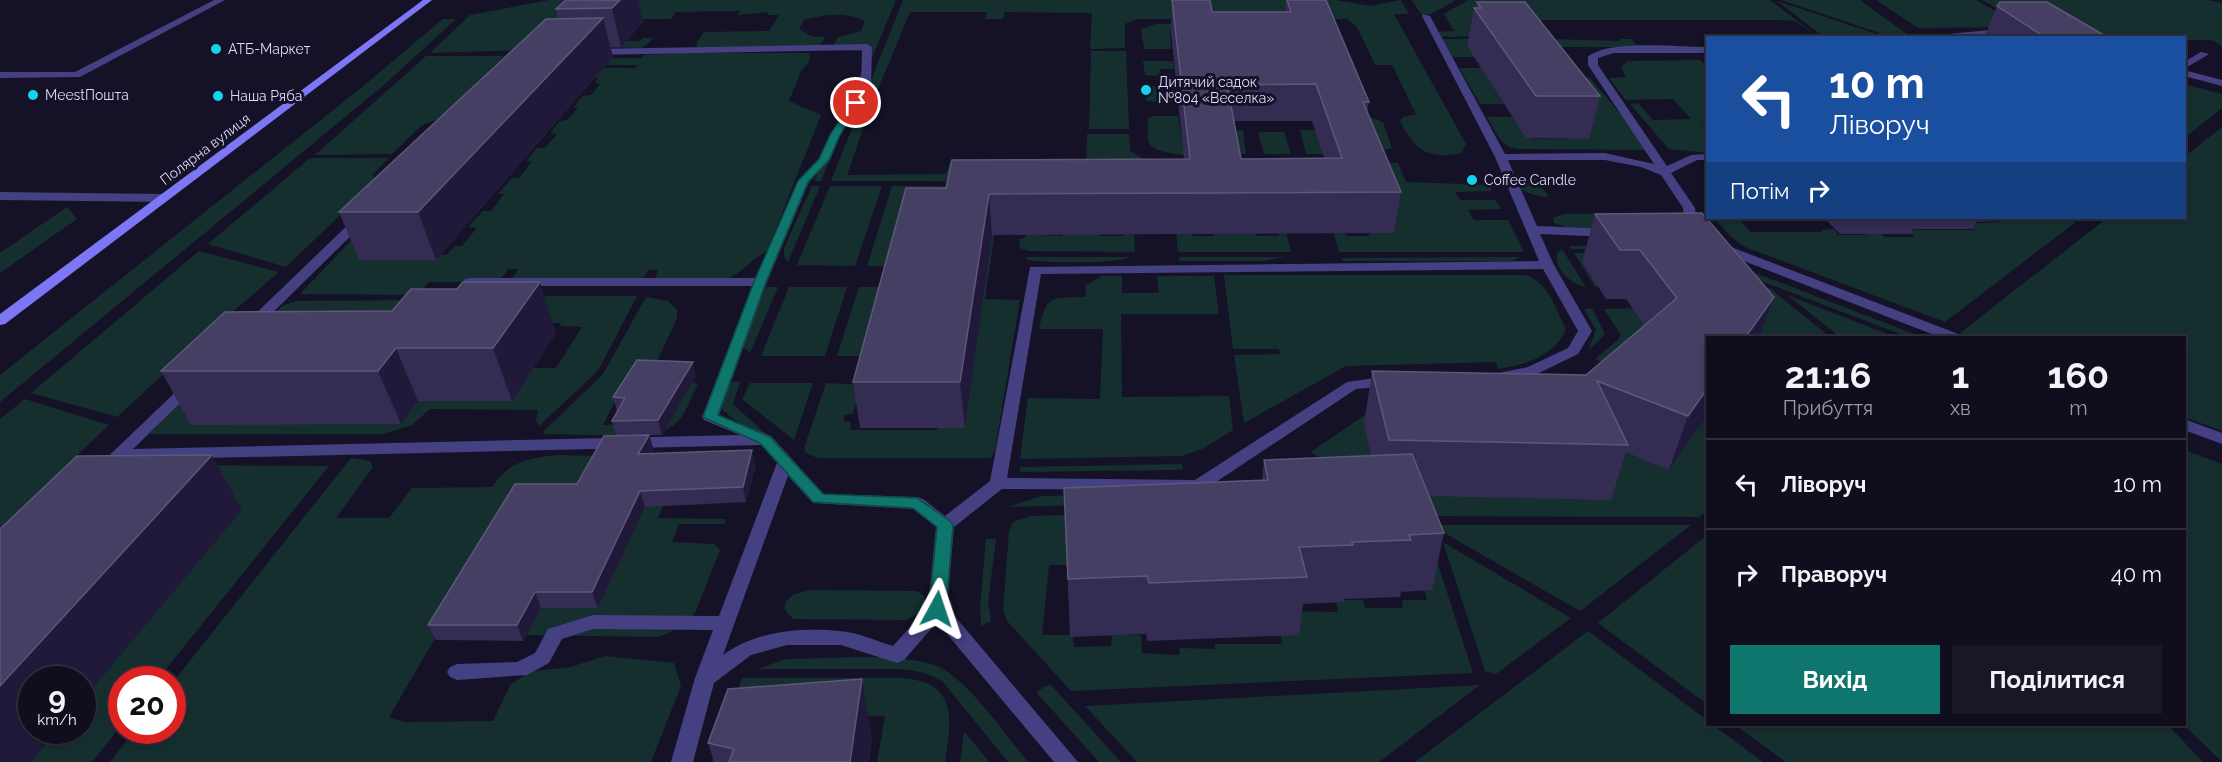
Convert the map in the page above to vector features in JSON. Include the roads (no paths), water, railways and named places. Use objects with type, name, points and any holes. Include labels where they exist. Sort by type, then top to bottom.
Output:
[{"type":"main road","name":"Полярна вулиця","points":[[0,321],[428,0]]},
{"type":"lane","points":[[0,75],[77,75],[221,0]]},
{"type":"lane","points":[[1426,16],[1501,157],[1547,265],[1585,331],[1573,351],[1563,356],[1532,371],[1484,380]]},
{"type":"lane","points":[[1959,36],[1989,33],[2012,36]]},
{"type":"lane","points":[[576,53],[867,47],[866,87],[835,135],[824,160],[804,181],[760,282],[710,417],[765,440],[819,499],[917,503],[945,525]]},
{"type":"lane","points":[[1706,50],[1614,50],[1601,52],[1593,57],[1593,65],[1689,208],[1686,236],[1951,336]]},
{"type":"lane","points":[[2204,54],[2186,71],[2222,83]]},
{"type":"lane","points":[[1501,157],[1613,156],[1640,161],[1664,172]]},
{"type":"lane","points":[[1664,172],[1695,157],[1706,157]]},
{"type":"lane","points":[[0,196],[165,198]]},
{"type":"lane","points":[[244,332],[371,209]]},
{"type":"lane","points":[[1532,230],[1624,233]]},
{"type":"lane","points":[[998,483],[1035,270],[1547,265]]},
{"type":"lane","points":[[455,298],[470,282],[760,282]]},
{"type":"lane","points":[[93,480],[202,373]]},
{"type":"lane","points":[[705,679],[745,649],[787,638],[841,638],[897,655],[937,609],[945,525],[998,483],[1198,486],[1352,385],[1410,379]]},
{"type":"lane","points":[[2186,425],[2222,439]]},
{"type":"lane","points":[[118,455],[765,440]]},
{"type":"lane","points":[[682,762],[705,679],[785,462]]},
{"type":"lane","points":[[937,609],[1067,762]]},
{"type":"lane","points":[[457,672],[520,670],[542,658],[555,634],[593,622],[725,623]]},
{"type":"place","name":"АТБ-Маркет","points":[[216,49]]},
{"type":"place","name":"Дитячий садок №804 «Веселка»","points":[[1146,90]]},
{"type":"place","name":"MeestПошта","points":[[33,95]]},
{"type":"place","name":"Наша Ряба","points":[[218,96]]},
{"type":"place","name":"Coffee Candle","points":[[1472,180]]}]
